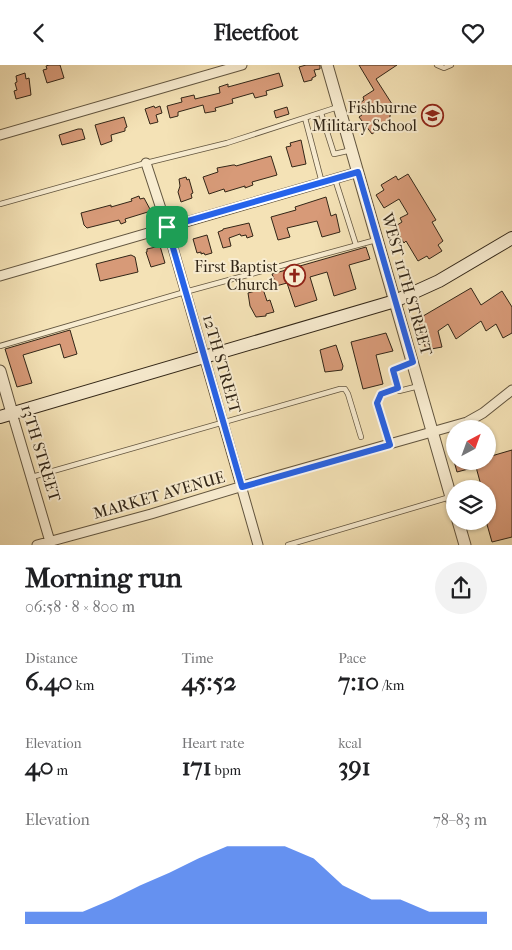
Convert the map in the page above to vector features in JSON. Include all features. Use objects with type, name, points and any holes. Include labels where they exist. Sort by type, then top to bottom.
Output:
[{"type":"main road","points":[[6,415],[395,301],[439,281],[512,238]]},
{"type":"street","points":[[0,135],[242,65]]},
{"type":"street","name":"WEST 11TH STREET","points":[[327,65],[446,480]]},
{"type":"street","name":"12TH STREET","points":[[146,163],[167,227],[258,545]]},
{"type":"street","points":[[0,276],[358,172]]},
{"type":"street","name":"13TH STREET","points":[[0,371],[6,415],[32,477],[50,543]]},
{"type":"street","name":"MARKET AVENUE","points":[[37,545],[50,543],[432,432],[475,418],[512,392]]},
{"type":"street","points":[[461,530],[465,545]]},
{"type":"lane","points":[[437,65],[444,68],[451,65]]},
{"type":"lane","points":[[0,204],[146,163],[227,143],[339,107]]},
{"type":"lane","points":[[322,113],[334,154],[352,150]]},
{"type":"lane","points":[[305,118],[322,183]]},
{"type":"lane","points":[[335,179],[356,245]]},
{"type":"lane","points":[[0,346],[377,239]]},
{"type":"lane","points":[[413,362],[393,370],[399,391],[419,386]]},
{"type":"lane","points":[[390,445],[377,403],[381,394],[398,388]]},
{"type":"lane","points":[[32,477],[342,389],[348,394],[361,437]]},
{"type":"lane","points":[[288,545],[446,498]]},
{"type":"building","points":[[60,65],[64,78],[47,83],[43,70],[47,69],[46,66]]},
{"type":"building","points":[[320,65],[320,69],[314,70],[316,76],[312,80],[304,82],[299,67]]},
{"type":"building","points":[[359,65],[397,65],[376,79],[392,104],[389,122],[372,134],[359,117],[362,115],[358,110],[360,103],[364,100],[363,97],[374,90]]},
{"type":"building","points":[[25,73],[26,79],[29,78],[31,95],[16,99],[14,91],[17,90],[16,76]]},
{"type":"building","points":[[279,73],[283,86],[266,91],[267,95],[255,98],[253,93],[232,99],[233,103],[215,108],[216,111],[205,113],[203,105],[178,112],[178,116],[170,118],[167,106],[182,102],[181,98],[194,95],[195,99],[220,93],[219,87],[228,84],[228,87]]},
{"type":"building","points":[[154,106],[155,108],[160,106],[162,113],[156,115],[158,122],[150,124],[145,109]]},
{"type":"building","points":[[287,107],[289,114],[276,118],[274,111]]},
{"type":"building","points":[[124,117],[127,127],[125,131],[111,135],[112,141],[101,145],[95,125]]},
{"type":"building","points":[[82,129],[85,139],[62,145],[59,135]]},
{"type":"building","points":[[301,140],[306,164],[292,167],[286,147],[291,146],[290,143]]},
{"type":"building","points":[[271,156],[277,175],[252,182],[253,185],[245,188],[245,186],[225,192],[224,189],[209,194],[203,177],[218,172],[217,168],[236,166]]},
{"type":"building","points":[[408,174],[436,220],[432,222],[443,241],[438,245],[442,251],[429,259],[427,256],[418,261],[406,241],[404,243],[394,227],[402,222],[400,218],[408,214],[399,199],[384,208],[376,195],[384,190],[381,185],[396,176],[398,180]]},
{"type":"building","points":[[186,177],[187,180],[189,179],[193,193],[191,194],[192,198],[181,202],[178,192],[180,186],[179,179]]},
{"type":"building","points":[[139,196],[140,199],[144,198],[151,211],[125,219],[126,222],[121,224],[119,220],[87,228],[84,225],[81,213],[132,201],[131,199]]},
{"type":"building","points":[[326,197],[331,216],[336,214],[340,232],[322,237],[317,221],[287,228],[290,237],[278,240],[271,217],[296,210],[295,207]]},
{"type":"building","points":[[249,223],[253,236],[247,238],[246,235],[241,236],[240,234],[229,238],[231,246],[223,248],[218,232]]},
{"type":"building","points":[[207,235],[212,253],[205,255],[204,253],[201,254],[201,252],[197,253],[193,239]]},
{"type":"building","points":[[160,246],[165,263],[151,267],[146,252],[147,249]]},
{"type":"building","name":"First Baptist Church","points":[[366,247],[370,259],[349,265],[356,289],[334,296],[327,272],[310,277],[317,300],[295,307],[287,283],[273,286],[271,279],[274,279],[272,274]]},
{"type":"building","points":[[131,255],[135,257],[138,272],[100,281],[96,264]]},
{"type":"building","points":[[471,288],[481,305],[502,291],[512,307],[512,333],[503,338],[496,324],[486,331],[481,321],[456,339],[448,324],[438,331],[442,347],[426,350],[418,319]]},
{"type":"building","points":[[263,289],[267,301],[270,300],[274,312],[266,314],[266,316],[256,317],[250,306],[248,293]]},
{"type":"building","points":[[70,330],[77,354],[64,358],[60,344],[23,355],[32,383],[17,387],[5,349]]},
{"type":"building","points":[[386,333],[393,351],[376,355],[383,384],[363,389],[351,342]]},
{"type":"building","points":[[336,345],[343,366],[342,370],[325,372],[320,350]]},
{"type":"building","points":[[512,450],[512,537],[492,542],[489,530],[496,530],[496,480],[480,480],[477,470],[496,470],[496,455]]},
{"type":"place","name":"Fishburne Military School","points":[[433,116]]},
{"type":"place","name":"First Baptist Church","points":[[294,275]]},
{"type":"route","points":[[358,172],[413,362],[393,370],[398,388],[381,394],[377,403],[390,445],[242,487],[167,227],[358,172]]}]
